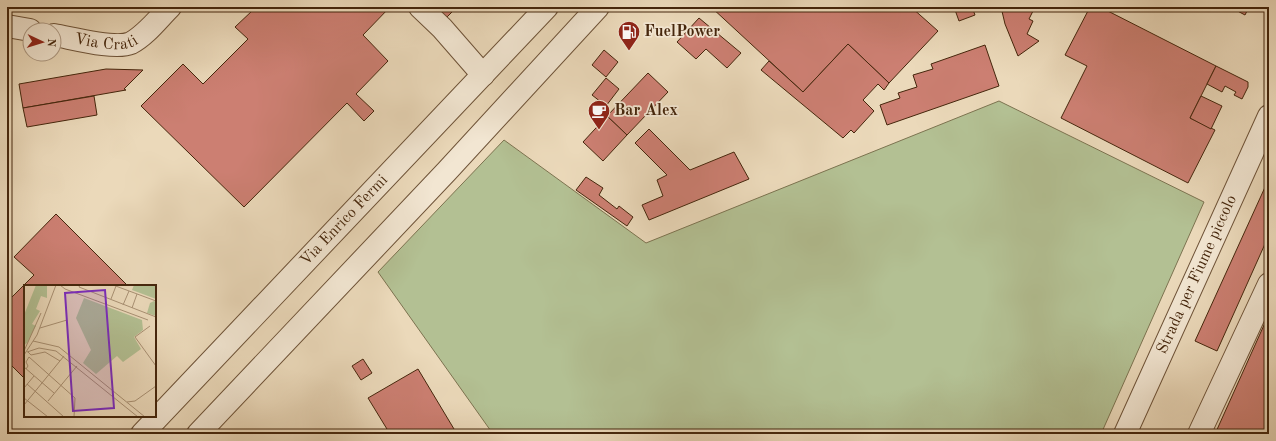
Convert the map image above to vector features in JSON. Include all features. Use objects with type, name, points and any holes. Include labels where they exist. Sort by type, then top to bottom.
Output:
[{"type":"street","name":"Via Crati","points":[[62,36],[111,45],[129,44],[142,35],[170,7]]},
{"type":"street","points":[[420,7],[442,28],[483,75]]},
{"type":"street","name":"Via Enrico Fermi","points":[[142,434],[547,7]]},
{"type":"street","points":[[198,434],[447,171],[598,7]]},
{"type":"street","points":[[7,26],[22,29]]},
{"type":"street","name":"Strada per Fiume piccolo","points":[[1125,434],[1269,116]]},
{"type":"street","points":[[1199,434],[1269,284]]},
{"type":"green space","points":[[999,101],[1204,202],[1101,434],[493,434],[378,272],[504,140],[646,243]]},
{"type":"building","points":[[250,7],[390,7],[363,35],[388,61],[356,94],[374,111],[364,121],[347,103],[244,207],[141,106],[183,64],[203,84],[248,39],[235,27],[253,10]]},
{"type":"building","points":[[428,7],[452,7],[455,9],[443,21]]},
{"type":"building","points":[[711,7],[911,7],[938,31],[889,83],[848,44],[803,92]]},
{"type":"building","points":[[954,7],[972,7],[975,15],[959,21]]},
{"type":"building","points":[[1001,7],[1025,7],[1033,11],[1029,19],[1033,21],[1027,34],[1039,41],[1018,56],[1005,24]]},
{"type":"building","points":[[1090,7],[1100,7],[1216,66],[1190,118],[1215,130],[1188,183],[1061,118],[1087,66],[1065,55]]},
{"type":"building","points":[[1230,7],[1249,7],[1245,15]]},
{"type":"building","points":[[699,18],[741,53],[727,68],[706,49],[696,59],[677,42]]},
{"type":"building","points":[[848,44],[889,83],[884,90],[878,84],[863,100],[874,111],[854,133],[851,130],[843,138],[761,70],[769,61],[803,92]]},
{"type":"building","points":[[985,45],[999,86],[887,125],[880,105],[900,98],[898,93],[917,87],[913,75],[933,69],[931,64]]},
{"type":"building","points":[[604,50],[618,62],[606,77],[592,65]]},
{"type":"building","points":[[1216,66],[1248,82],[1248,87],[1242,99],[1234,95],[1236,92],[1225,86],[1222,92],[1207,84]]},
{"type":"building","points":[[106,69],[143,70],[124,89],[126,90],[23,108],[19,84]]},
{"type":"building","points":[[648,73],[668,92],[627,135],[607,116]]},
{"type":"building","points":[[606,78],[619,89],[606,106],[592,95]]},
{"type":"building","points":[[94,96],[97,115],[27,127],[23,108]]},
{"type":"building","points":[[1201,96],[1222,106],[1211,129],[1190,118]]},
{"type":"building","points":[[607,116],[627,135],[603,161],[583,142]]},
{"type":"building","points":[[649,129],[690,170],[734,152],[749,179],[649,220],[642,205],[663,196],[657,180],[667,175],[635,143]]},
{"type":"building","points":[[586,177],[603,188],[599,195],[617,209],[619,206],[633,217],[627,226],[576,190]]},
{"type":"building","points":[[1266,185],[1269,187],[1269,235],[1217,351],[1195,341]]},
{"type":"building","points":[[56,214],[127,285],[24,285],[34,275],[14,257]]},
{"type":"building","points":[[24,285],[24,378],[7,361],[7,302]]},
{"type":"building","points":[[1269,314],[1269,434],[1215,434]]},
{"type":"building","points":[[363,359],[372,373],[361,380],[352,366]]},
{"type":"building","points":[[418,369],[457,434],[390,434],[368,398]]},
{"type":"place","name":"FuelPower","points":[[629,52]]},
{"type":"place","name":"Bar Alex","points":[[599,130]]}]
